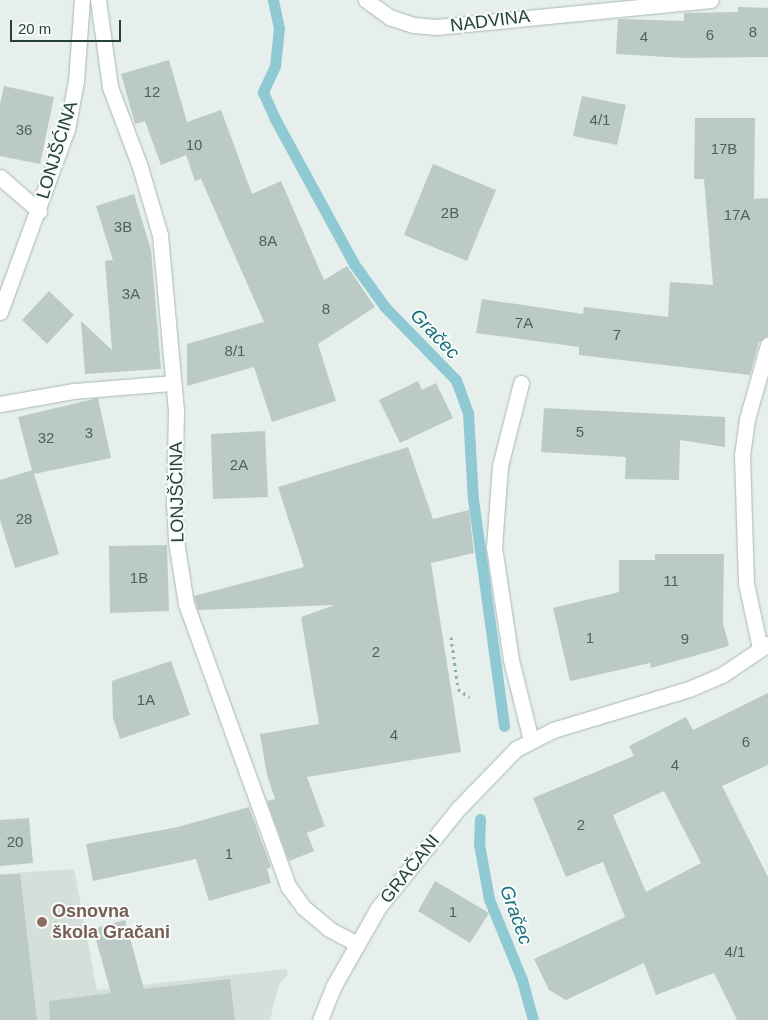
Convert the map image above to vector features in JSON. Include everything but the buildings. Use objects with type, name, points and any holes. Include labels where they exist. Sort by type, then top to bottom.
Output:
[{"type":"street","name":"LONJŠĆINA","points":[[39,211],[67,129],[76,81],[82,0]]},
{"type":"street","name":"LONJŠČINA","points":[[98,0],[110,87],[143,175],[160,235],[176,412],[174,502],[186,604],[288,886],[303,908],[329,929],[355,943]]},
{"type":"street","name":"NADVINA","points":[[366,0],[389,17],[414,25],[436,26],[711,0]]},
{"type":"street","points":[[0,178],[39,211],[0,312]]},
{"type":"street","points":[[764,646],[746,584],[742,455],[747,419],[768,345]]},
{"type":"street","points":[[0,404],[73,391],[173,383]]},
{"type":"street","points":[[521,383],[500,466],[494,547],[511,660],[530,740]]},
{"type":"street","name":"GRAČANI","points":[[320,1020],[355,943],[403,874],[457,810],[516,750],[530,740],[573,723],[689,689],[722,674],[764,646]]},
{"type":"path","points":[[451,637],[458,689],[469,697]]},
{"type":"shaded area","name":"Osnovna škola Gračani","points":[[74,869],[97,990],[286,969],[288,974],[279,984],[270,1020],[0,1020],[0,874]]},
{"type":"waterway","name":"Gračec","points":[[273,0],[279,28],[275,66],[263,92],[275,119],[354,264],[385,307],[456,380],[468,413],[473,499],[504,726]]},
{"type":"waterway","name":"Gračec","points":[[480,819],[479,844],[489,899],[522,980],[533,1020]]},
{"type":"place","name":"Osnovna škola Gračani","points":[[42,922]]}]
